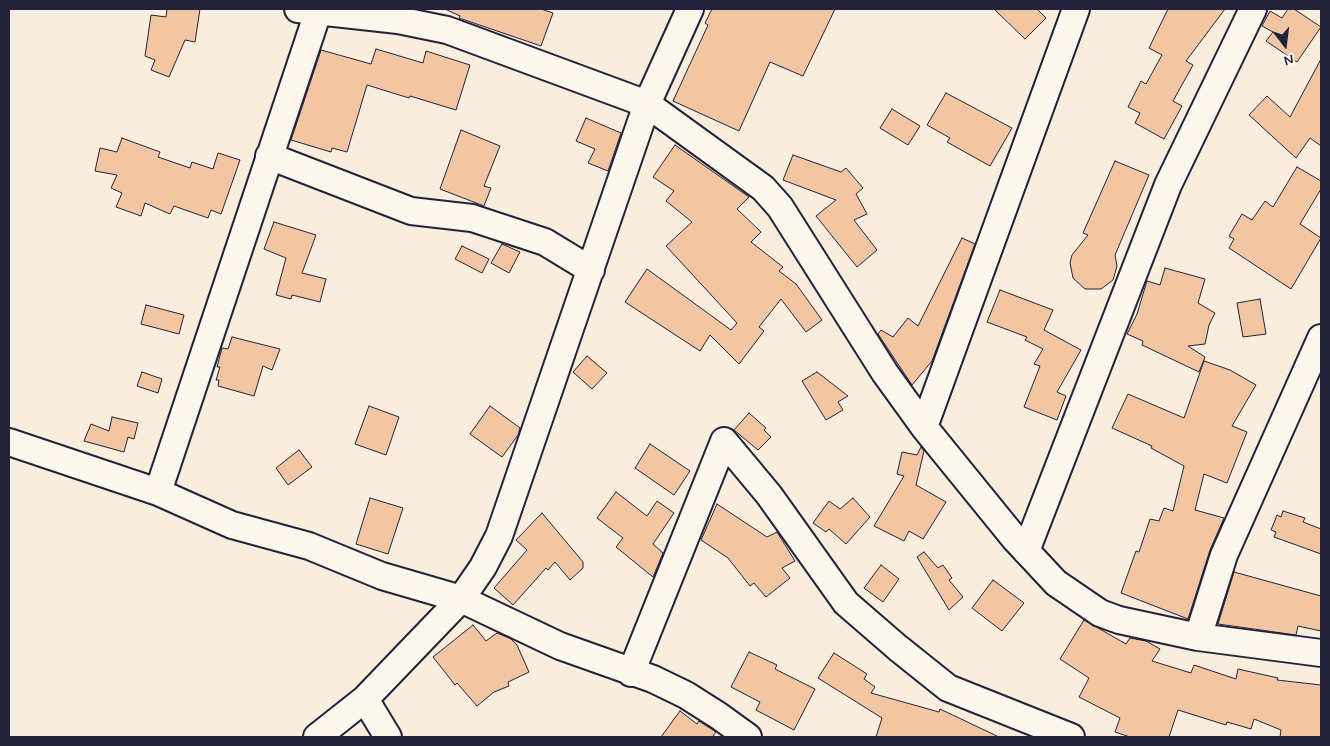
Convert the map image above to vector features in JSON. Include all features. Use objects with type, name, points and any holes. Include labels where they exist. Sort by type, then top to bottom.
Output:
[{"type":"street","points":[[317,737],[365,699],[461,599],[483,567],[499,536],[647,104],[690,9]]},
{"type":"street","points":[[924,427],[1076,9]]},
{"type":"street","points":[[1026,551],[1168,185],[1253,9]]},
{"type":"street","points":[[158,492],[269,156],[311,10],[398,20],[447,30],[647,104],[763,188],[780,207],[885,373],[924,427],[1026,551],[1056,583],[1100,614],[1198,638],[1321,653]]},
{"type":"street","points":[[269,156],[412,211],[472,218],[545,242],[591,270]]},
{"type":"street","points":[[1198,638],[1224,554],[1321,338]]},
{"type":"street","points":[[9,442],[158,492],[232,525],[309,546],[382,576],[461,599],[560,646],[631,673],[653,679],[686,695],[748,737]]},
{"type":"street","points":[[631,673],[724,442],[769,495],[846,603],[948,688],[1071,737]]},
{"type":"street","points":[[365,699],[388,737]]},
{"type":"building","points":[[167,9],[200,9],[195,42],[185,40],[169,77],[151,70],[155,60],[145,56],[151,15],[166,17]]},
{"type":"building","points":[[445,9],[541,9],[553,13],[541,46],[459,18],[460,16]]},
{"type":"building","points":[[712,9],[835,9],[803,76],[770,62],[739,131],[673,101],[708,25],[705,23]]},
{"type":"building","points":[[994,9],[1037,9],[1046,18],[1025,39]]},
{"type":"building","points":[[1168,9],[1225,9],[1186,61],[1193,65],[1173,101],[1182,106],[1164,139],[1135,123],[1140,113],[1128,107],[1141,81],[1146,84],[1162,55],[1149,48]]},
{"type":"building","points":[[1288,9],[1294,9],[1321,27],[1297,62],[1266,41],[1273,32],[1262,26],[1270,11],[1282,18]]},
{"type":"building","points":[[376,49],[423,63],[426,51],[470,65],[456,110],[367,85],[347,152],[332,148],[331,152],[291,140],[321,50],[371,64]]},
{"type":"building","points":[[1321,59],[1321,146],[1310,138],[1296,158],[1249,115],[1267,96],[1290,117]]},
{"type":"building","points":[[946,93],[1012,128],[990,166],[947,142],[950,138],[927,125]]},
{"type":"building","points":[[892,109],[920,126],[908,145],[880,128]]},
{"type":"building","points":[[586,118],[621,133],[608,171],[588,163],[595,149],[576,141]]},
{"type":"building","points":[[461,130],[500,146],[484,186],[491,188],[484,206],[440,189]]},
{"type":"building","points":[[122,138],[160,152],[158,157],[190,168],[192,162],[213,169],[218,153],[240,160],[221,214],[211,210],[208,218],[174,206],[170,214],[145,203],[141,216],[116,207],[122,193],[111,188],[117,175],[95,171],[100,148],[117,152]]},
{"type":"building","points":[[675,145],[749,197],[737,209],[761,232],[751,242],[783,267],[779,271],[796,284],[822,320],[806,332],[781,299],[759,327],[764,331],[739,364],[710,335],[700,351],[625,302],[647,269],[731,330],[737,323],[666,246],[692,222],[666,201],[674,191],[653,177]]},
{"type":"building","points":[[793,155],[841,172],[846,168],[863,188],[856,194],[867,214],[854,220],[877,250],[857,267],[816,216],[836,200],[783,180]]},
{"type":"building","points":[[1115,161],[1149,175],[1115,255],[1117,266],[1113,280],[1101,289],[1085,289],[1073,278],[1070,263],[1072,255],[1088,235],[1083,233]]},
{"type":"building","points":[[1297,167],[1321,181],[1321,189],[1300,224],[1321,238],[1291,289],[1229,248],[1234,239],[1229,236],[1242,214],[1252,220],[1265,201],[1273,207]]},
{"type":"building","points":[[274,222],[316,235],[302,273],[326,279],[320,302],[292,295],[291,299],[276,295],[286,258],[264,249]]},
{"type":"building","points":[[962,238],[975,244],[932,361],[912,385],[878,334],[881,330],[893,337],[908,318],[918,326]]},
{"type":"building","points":[[502,244],[520,252],[509,273],[491,263]]},
{"type":"building","points":[[462,246],[489,259],[482,273],[455,259]]},
{"type":"building","points":[[1165,268],[1205,279],[1198,303],[1215,313],[1209,325],[1205,344],[1188,346],[1205,357],[1199,372],[1142,345],[1143,341],[1127,334],[1137,314],[1147,281],[1160,285]]},
{"type":"building","points":[[1000,290],[1053,310],[1044,330],[1081,350],[1057,392],[1066,396],[1057,420],[1024,407],[1040,366],[1034,364],[1043,349],[1025,340],[1027,337],[987,322]]},
{"type":"building","points":[[1260,299],[1266,334],[1243,337],[1237,303]]},
{"type":"building","points":[[146,305],[184,315],[179,334],[141,324]]},
{"type":"building","points":[[232,337],[280,349],[272,370],[263,366],[254,396],[218,386],[219,380],[216,380],[220,367],[217,367],[222,348],[228,349]]},
{"type":"building","points":[[587,356],[607,373],[592,389],[573,372]]},
{"type":"building","points":[[1204,361],[1230,370],[1256,385],[1232,426],[1247,432],[1227,483],[1204,474],[1195,510],[1224,518],[1210,550],[1188,619],[1121,593],[1136,551],[1139,552],[1150,519],[1159,521],[1164,508],[1173,511],[1184,466],[1151,448],[1152,446],[1112,428],[1128,394],[1184,418]]},
{"type":"building","points":[[142,372],[162,379],[158,393],[137,386]]},
{"type":"building","points":[[817,372],[848,396],[838,402],[843,410],[826,420],[802,381]]},
{"type":"building","points":[[369,406],[399,417],[386,455],[355,444]]},
{"type":"building","points":[[490,406],[520,428],[518,435],[502,457],[470,434]]},
{"type":"building","points":[[749,413],[766,428],[764,430],[771,437],[758,450],[734,430]]},
{"type":"building","points":[[112,417],[138,423],[134,439],[128,437],[124,452],[84,441],[91,424],[109,431]]},
{"type":"building","points":[[650,444],[690,471],[674,495],[635,468]]},
{"type":"building","points":[[921,447],[924,451],[916,485],[946,502],[923,539],[909,531],[904,541],[874,526],[904,476],[897,474],[902,452],[917,455]]},
{"type":"building","points":[[299,450],[312,467],[288,485],[276,468]]},
{"type":"building","points":[[616,492],[647,516],[657,501],[674,513],[653,544],[663,553],[653,577],[616,547],[623,538],[597,518]]},
{"type":"building","points":[[370,498],[403,508],[388,554],[356,544]]},
{"type":"building","points":[[853,498],[870,517],[846,544],[829,529],[826,532],[813,523],[829,501],[840,509]]},
{"type":"building","points":[[717,504],[767,537],[777,532],[795,561],[782,568],[790,578],[766,597],[754,583],[750,586],[728,558],[701,540]]},
{"type":"building","points":[[1283,511],[1305,518],[1303,522],[1321,529],[1321,554],[1274,537],[1276,532],[1271,530],[1277,515],[1281,517]]},
{"type":"building","points":[[542,513],[583,562],[583,568],[570,580],[555,562],[548,570],[546,568],[513,605],[494,588],[527,550],[516,540]]},
{"type":"building","points":[[924,552],[938,568],[943,565],[952,578],[949,580],[963,597],[949,610],[917,557]]},
{"type":"building","points":[[881,565],[899,579],[883,602],[864,588]]},
{"type":"building","points":[[1234,572],[1321,596],[1321,631],[1298,626],[1296,635],[1218,624]]},
{"type":"building","points":[[993,580],[1024,603],[1002,631],[972,608]]},
{"type":"building","points":[[1084,620],[1126,644],[1130,638],[1146,641],[1160,649],[1152,661],[1191,673],[1194,665],[1236,679],[1238,669],[1278,678],[1277,680],[1321,685],[1321,737],[1280,737],[1281,730],[1254,719],[1251,729],[1227,722],[1226,725],[1178,710],[1169,737],[1130,737],[1115,732],[1120,718],[1079,697],[1089,678],[1060,659]]},
{"type":"building","points":[[473,625],[486,641],[497,633],[511,639],[517,645],[529,672],[508,682],[509,686],[494,692],[477,706],[457,683],[455,685],[433,657]]},
{"type":"building","points":[[749,652],[777,665],[775,669],[815,689],[794,730],[756,710],[760,702],[731,687]]},
{"type":"building","points":[[834,653],[867,674],[864,679],[875,687],[871,693],[939,712],[940,709],[999,737],[876,737],[882,718],[818,678]]},
{"type":"building","points":[[680,711],[697,724],[699,721],[716,732],[713,736],[715,737],[661,737]]}]
